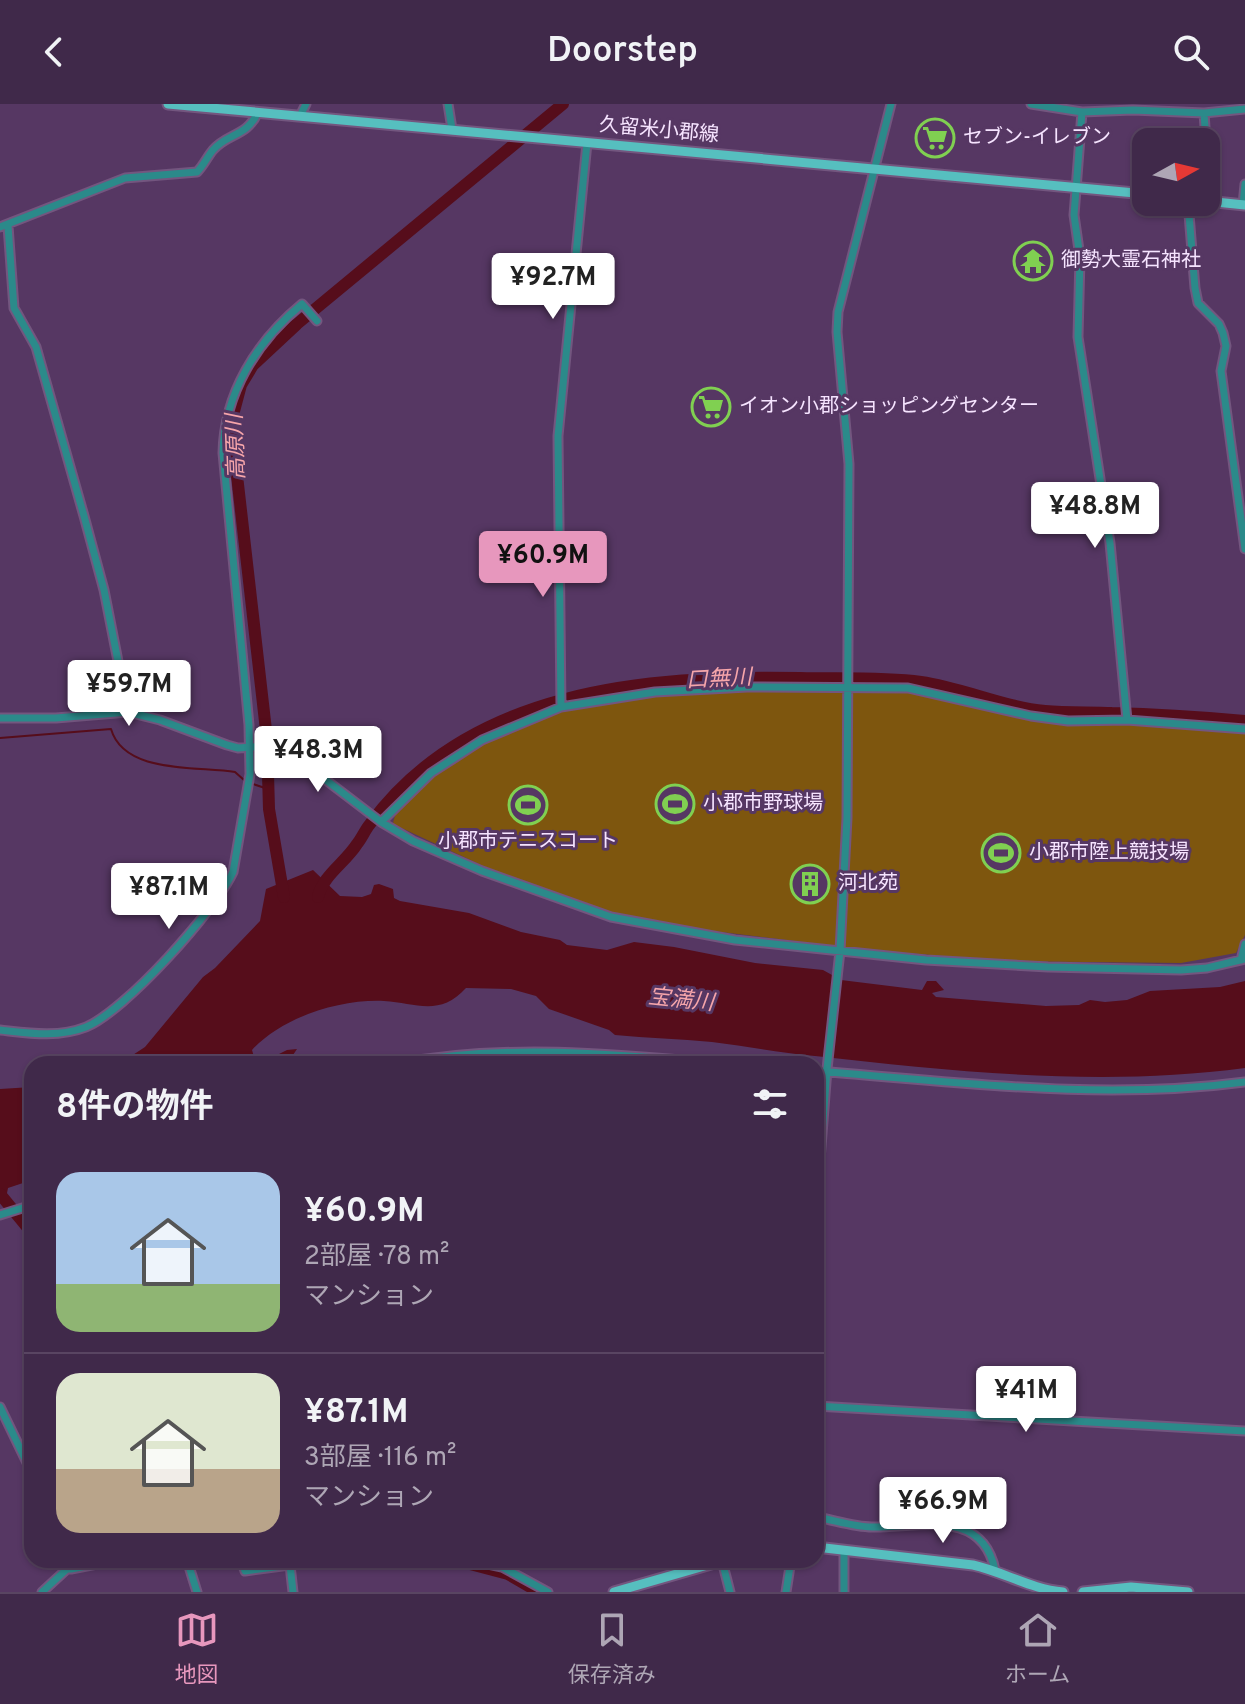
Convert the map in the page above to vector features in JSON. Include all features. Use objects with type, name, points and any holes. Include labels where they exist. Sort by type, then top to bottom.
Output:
[{"type":"main road","name":"久留米小郡線","points":[[168,104],[1132,192]]},
{"type":"main road","points":[[1220,202],[1244,205]]},
{"type":"main road","points":[[824,1548],[995,1570],[1029,1584],[1063,1592]]},
{"type":"main road","points":[[614,1592],[696,1568]]},
{"type":"main road","points":[[1083,1592],[1131,1587],[1188,1592]]},
{"type":"street","points":[[300,116],[306,104]]},
{"type":"street","points":[[448,104],[452,129]]},
{"type":"street","points":[[824,1098],[839,955],[847,818],[849,464],[837,322],[841,291],[891,104]]},
{"type":"street","points":[[1031,104],[1082,112],[1133,107],[1245,109]]},
{"type":"street","points":[[128,712],[104,590],[80,502],[36,347],[14,308],[4,226],[125,178],[197,172],[214,149],[244,132],[254,122],[258,112]]},
{"type":"street","points":[[1082,112],[1074,215],[1081,284],[1078,337],[1110,543],[1127,720]]},
{"type":"street","points":[[561,707],[558,436],[587,143]]},
{"type":"street","points":[[1244,205],[1245,184]]},
{"type":"street","points":[[1189,216],[1198,303],[1219,324],[1226,346],[1221,371],[1245,549]]},
{"type":"street","points":[[0,1030],[29,1034],[61,1033],[104,1018],[126,1000],[208,912],[227,886],[236,863],[250,774],[250,747],[223,433],[230,405],[251,360],[279,324],[302,304],[316,320]]},
{"type":"street","points":[[381,822],[431,773],[482,740],[561,707],[655,692],[848,686],[923,690],[1031,716],[1068,721],[1127,720],[1245,729]]},
{"type":"street","points":[[0,718],[56,718],[128,712],[160,720],[227,745],[280,745],[381,822],[453,859],[599,914],[735,940],[839,955],[984,965],[1181,970],[1207,968],[1243,959],[1245,944]]},
{"type":"street","points":[[469,1056],[540,1052],[632,1056]]},
{"type":"street","points":[[826,1070],[1107,1091],[1185,1089],[1245,1082]]},
{"type":"street","points":[[0,1215],[24,1208]]},
{"type":"street","points":[[824,1406],[1245,1431]]},
{"type":"street","points":[[0,1407],[24,1456]]},
{"type":"street","points":[[824,1519],[868,1527],[934,1523],[959,1528],[981,1541],[993,1558],[995,1570]]},
{"type":"street","points":[[844,1550],[844,1592]]},
{"type":"street","points":[[42,1592],[67,1569],[73,1568]]},
{"type":"street","points":[[190,1568],[197,1592]]},
{"type":"street","points":[[244,1568],[245,1571],[263,1568]]},
{"type":"street","points":[[293,1568],[293,1592]]},
{"type":"street","points":[[504,1568],[548,1592]]},
{"type":"street","points":[[725,1568],[730,1592]]},
{"type":"street","points":[[786,1592],[790,1568]]},
{"type":"shaded area","points":[[747,688],[901,691],[1030,718],[1245,731],[1245,935],[1236,953],[1181,963],[1001,961],[861,949],[689,928],[597,909],[509,878],[393,824],[404,803],[456,758],[493,736],[533,720],[617,700]]},
{"type":"water","name":"宝満川","points":[[313,870],[340,896],[362,897],[371,894],[374,885],[379,884],[393,889],[394,898],[400,901],[469,913],[521,932],[560,940],[567,945],[607,950],[634,942],[674,947],[755,963],[823,970],[841,980],[922,990],[927,981],[936,981],[944,990],[932,993],[936,997],[1046,1006],[1079,1005],[1090,1000],[1127,1000],[1150,991],[1220,987],[1245,981],[1245,1068],[1192,1074],[1084,1077],[976,1072],[868,1062],[712,1042],[615,1035],[609,1030],[549,1009],[536,996],[511,989],[466,988],[447,1003],[437,1005],[367,1001],[313,1012],[264,1038],[252,1050],[254,1056],[131,1056],[145,1047],[203,977],[260,921],[266,889]]},
{"type":"water","points":[[297,1049],[291,1056],[275,1056]]},
{"type":"water","points":[[24,1088],[24,1183],[8,1188],[7,1193],[0,1197],[0,1089]]},
{"type":"waterway","name":"高原川","points":[[284,897],[269,809],[267,739],[235,458],[233,415],[241,385],[253,365],[297,324],[563,104]]},
{"type":"waterway","name":"口無川","points":[[318,897],[329,876],[352,851],[370,824],[411,779],[457,744],[509,718],[565,699],[623,687],[742,678],[891,679],[937,685],[1045,711],[1245,721]]},
{"type":"waterway","points":[[0,738],[111,729],[118,744],[146,761],[182,768],[235,772],[244,780]]},
{"type":"waterway","points":[[250,783],[268,789]]},
{"type":"waterway","points":[[0,1194],[24,1223]]},
{"type":"waterway","points":[[485,1568],[508,1574],[539,1592]]},
{"type":"place","name":"セブン-イレブン","points":[[935,138]]},
{"type":"place","name":"御勢大霊石神社","points":[[1033,261]]},
{"type":"place","name":"イオン小郡ショッピングセンター","points":[[711,407]]},
{"type":"place","name":"小郡市野球場","points":[[675,804]]},
{"type":"place","name":"小郡市テニスコート","points":[[528,805]]},
{"type":"place","name":"小郡市陸上競技場","points":[[1001,853]]},
{"type":"place","name":"河北苑","points":[[810,884]]}]
